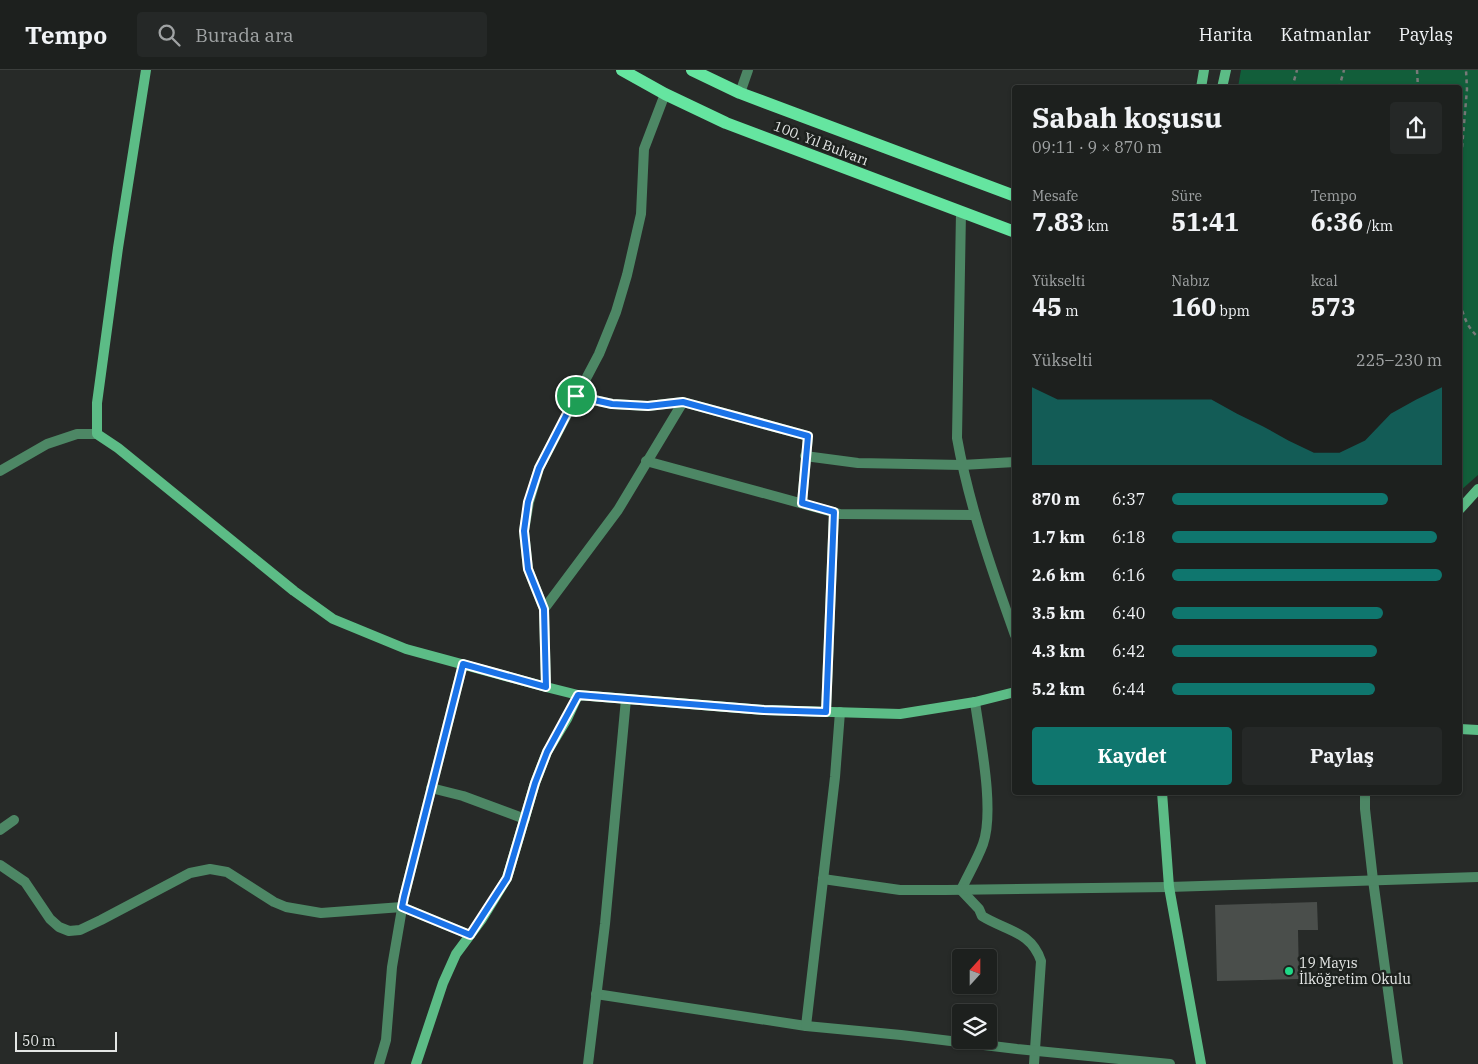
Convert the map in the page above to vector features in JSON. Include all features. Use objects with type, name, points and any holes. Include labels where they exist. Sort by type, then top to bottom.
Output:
[{"type":"main road","name":"100. Yıl Bulvarı","points":[[622,70],[665,94],[726,123],[1012,231]]},
{"type":"main road","name":"100. Yıl Bulvarı","points":[[692,70],[740,92],[1012,195]]},
{"type":"street","points":[[97,434],[97,403],[115,267],[146,70]]},
{"type":"street","points":[[740,92],[748,70]]},
{"type":"street","points":[[1202,85],[1204,70]]},
{"type":"street","points":[[1223,85],[1226,70]]},
{"type":"street","points":[[546,687],[544,609],[528,569],[524,531],[528,502],[539,468],[599,354],[616,312],[627,275],[641,214],[644,149],[665,94]]},
{"type":"street","points":[[961,212],[957,438],[975,515],[1012,626]]},
{"type":"street","points":[[576,396],[612,404],[648,406],[683,402],[808,436],[802,503]]},
{"type":"street","points":[[544,609],[618,510],[683,402]]},
{"type":"street","points":[[0,471],[47,444],[77,434],[97,434],[118,448],[294,591],[333,619],[406,649],[578,695],[764,710],[900,714],[975,702],[1012,693]]},
{"type":"street","points":[[805,456],[858,463],[962,465],[1012,462]]},
{"type":"street","points":[[646,461],[840,514],[975,515]]},
{"type":"street","points":[[1462,507],[1478,489]]},
{"type":"street","points":[[826,712],[834,512]]},
{"type":"street","points":[[379,1064],[386,1040],[392,967],[402,907],[463,664]]},
{"type":"street","points":[[416,1064],[443,983],[456,954],[507,878],[535,783],[547,752],[578,695]]},
{"type":"street","points":[[588,1064],[606,914],[626,699]]},
{"type":"street","points":[[960,890],[983,844],[986,817],[986,789],[975,702]]},
{"type":"street","points":[[806,1026],[835,777],[840,712]]},
{"type":"street","points":[[1462,729],[1478,730]]},
{"type":"street","points":[[431,788],[463,796],[524,819]]},
{"type":"street","points":[[1162,795],[1169,888],[1201,1064]]},
{"type":"street","points":[[1365,795],[1373,880],[1398,1064]]},
{"type":"street","points":[[0,830],[14,820]]},
{"type":"street","points":[[0,865],[25,882],[50,919],[69,931],[80,930],[101,920],[190,873],[210,869],[227,872],[274,902],[305,911],[321,913],[402,907],[470,935]]},
{"type":"street","points":[[823,879],[900,890],[960,890],[1169,888],[1478,877]]},
{"type":"street","points":[[960,890],[979,909],[982,916],[1018,933],[1030,941],[1038,950],[1041,961],[1034,1064]]},
{"type":"street","points":[[596,994],[806,1026],[1170,1064]]},
{"type":"path","points":[[1293,85],[1297,70]]},
{"type":"path","points":[[1340,85],[1344,70]]},
{"type":"path","points":[[1417,70],[1418,85]]},
{"type":"path","points":[[1462,144],[1466,70]]},
{"type":"path","points":[[1462,310],[1465,321],[1478,337]]},
{"type":"green space","points":[[1241,70],[1478,70],[1478,475],[1462,489],[1462,85],[1238,85]]},
{"type":"building","points":[[1317,902],[1318,930],[1298,930],[1299,979],[1217,981],[1215,905]]},
{"type":"place","name":"19 Mayıs İlköğretim Okulu","points":[[1289,971]]},
{"type":"route","points":[[576,396],[612,404],[648,406],[683,402],[808,436],[802,503],[834,512],[826,712],[764,710],[578,695],[547,752],[535,783],[507,878],[470,935],[402,907],[463,664],[546,687],[544,609],[528,569],[524,531],[528,502],[539,468],[576,396]]}]
